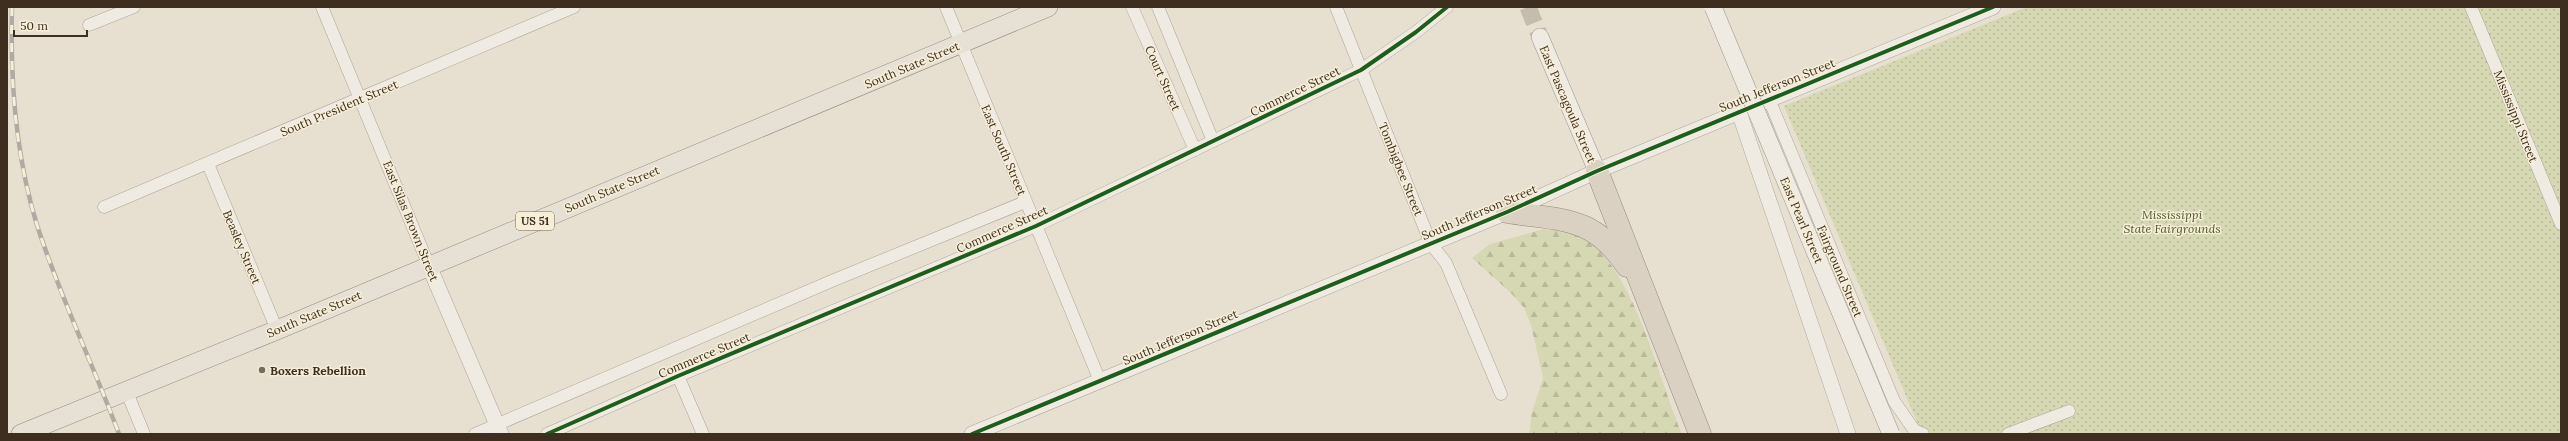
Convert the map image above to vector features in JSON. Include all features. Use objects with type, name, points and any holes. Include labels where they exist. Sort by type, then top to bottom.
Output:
[{"type":"highway","points":[[1597,171],[1700,434]]},
{"type":"highway","points":[[1507,212],[1568,220],[1594,230],[1615,248],[1645,292]]},
{"type":"main road","name":"South State Street","points":[[21,434],[126,390],[277,330],[1048,7]]},
{"type":"main road","name":"East Pearl Street","points":[[1713,7],[1891,434]]},
{"type":"main road","name":"East Pascagoula Street","points":[[1540,37],[1597,171]]},
{"type":"street","points":[[89,25],[134,7]]},
{"type":"street","name":"East Silas Brown Street","points":[[322,7],[429,266],[500,429]]},
{"type":"street","name":"South President Street","points":[[104,207],[361,99],[574,7]]},
{"type":"street","name":"East South Street","points":[[946,7],[1100,382]]},
{"type":"street","name":"Court Street","points":[[1132,7],[1195,150]]},
{"type":"street","name":"Court Street","points":[[1158,7],[1213,141]]},
{"type":"street","name":"Tombigbee Street","points":[[1336,7],[1431,244],[1446,263],[1501,394]]},
{"type":"street","name":"Commerce Street","points":[[547,434],[678,376],[1036,226],[1361,70],[1416,32],[1447,7]]},
{"type":"street","name":"South Jefferson Street","points":[[972,434],[989,431],[1100,382],[1507,212],[1597,171],[1993,7]]},
{"type":"street","name":"Mississippi Street","points":[[2471,7],[2556,197],[2561,224]]},
{"type":"street","name":"Fairground Street","points":[[1769,100],[1894,401],[1917,433]]},
{"type":"street","points":[[1739,112],[1848,434]]},
{"type":"street","name":"Beasley Street","points":[[208,164],[277,330]]},
{"type":"street","name":"Commerce Street","points":[[475,434],[500,429],[834,280],[1026,202]]},
{"type":"street","points":[[678,376],[703,434]]},
{"type":"street","points":[[126,390],[144,434]]},
{"type":"street","points":[[2008,434],[2069,411]]},
{"type":"green space","name":"Mississippi State Fairgrounds","points":[[2027,7],[2561,7],[2561,434],[1922,434],[1784,106]]},
{"type":"green space","points":[[1544,229],[1567,231],[1580,236],[1599,251],[1616,272],[1630,297],[1643,326],[1682,434],[1529,434],[1532,412],[1543,378],[1531,325],[1524,308],[1512,294],[1472,258],[1490,244]]},
{"type":"tunnel","points":[[1528,7],[1540,37]]},
{"type":"railway","points":[[12,7],[13,90],[19,144],[30,198],[46,252],[119,434]]},
{"type":"cycle path","points":[[547,434],[678,376],[1036,226],[1361,70],[1416,32],[1447,7]]},
{"type":"cycle path","points":[[972,434],[1507,212],[1597,171],[1993,7]]},
{"type":"place","name":"Boxers Rebellion","points":[[262,370]]}]
